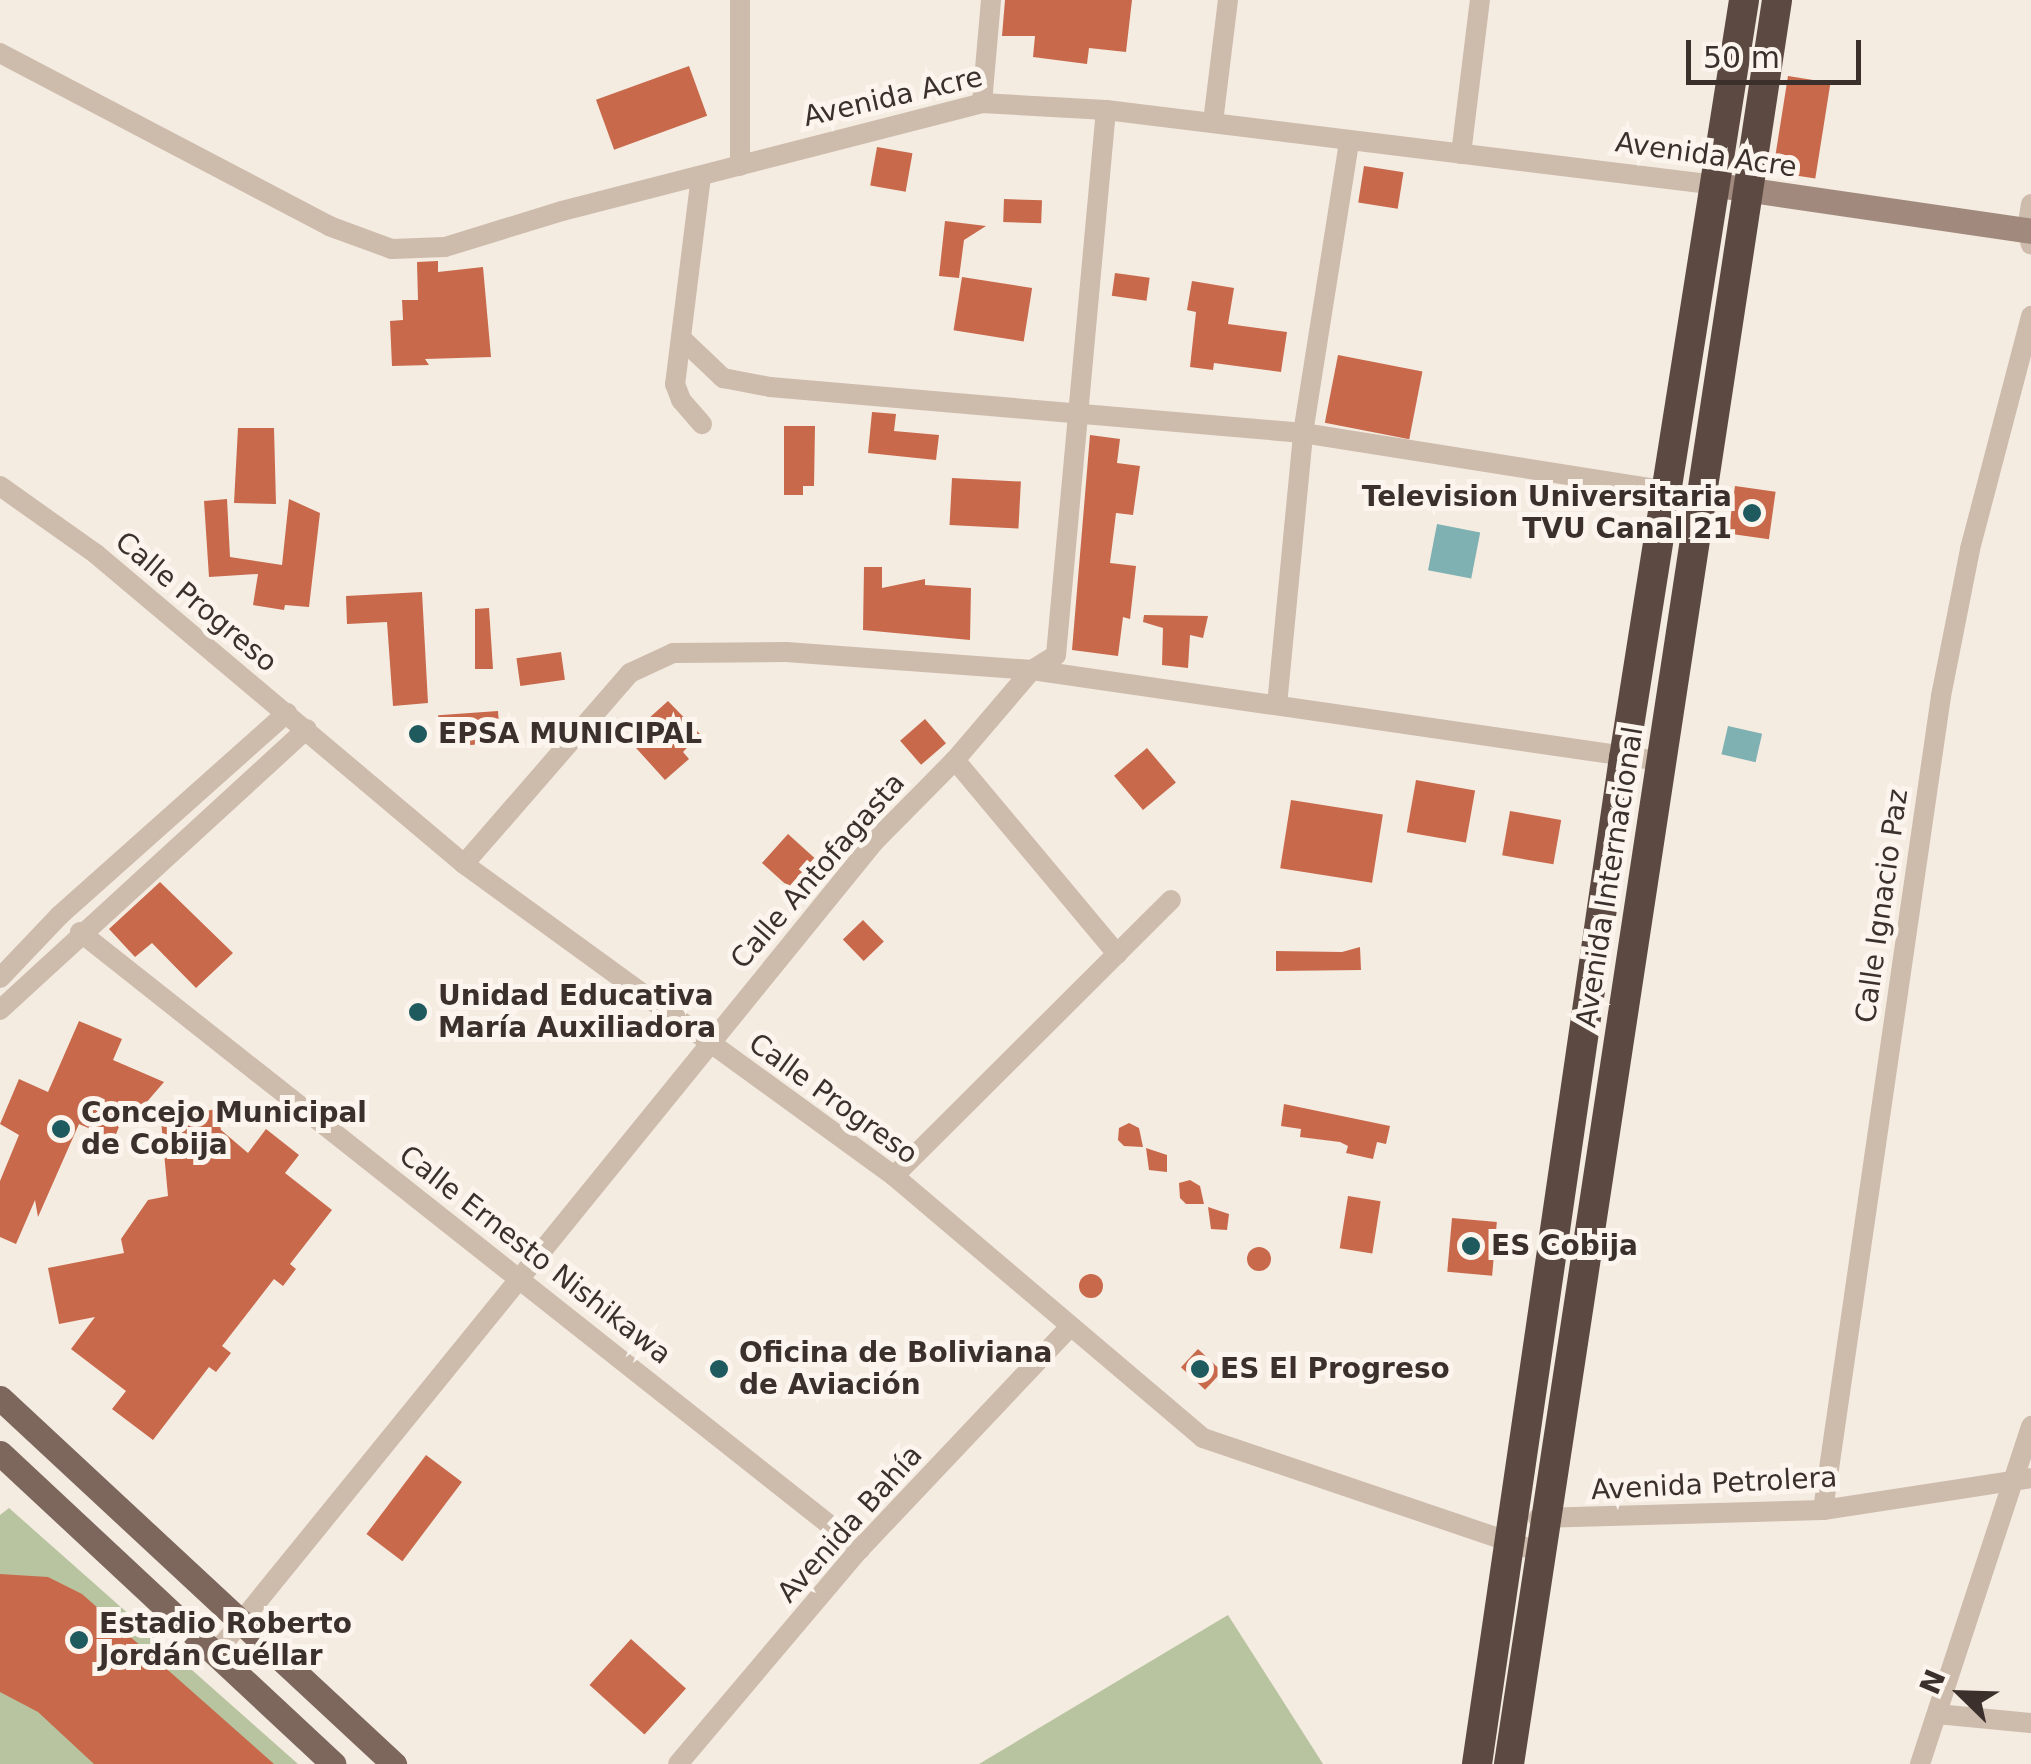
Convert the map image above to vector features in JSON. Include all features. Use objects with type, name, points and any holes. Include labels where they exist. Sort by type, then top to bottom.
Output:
[{"type":"highway","name":"Avenida Internacional","points":[[1509,1764],[1529,1533],[1624,758],[1744,0]]},
{"type":"highway","name":"Avenida Internacional","points":[[1477,1764],[1529,1533],[1660,762],[1777,0]]},
{"type":"main road","name":"Avenida Acre","points":[[1717,186],[2030,227]]},
{"type":"main road","points":[[0,1398],[394,1764]]},
{"type":"main road","points":[[0,1453],[332,1764]]},
{"type":"street","points":[[740,0],[740,166]]},
{"type":"street","points":[[982,103],[991,0]]},
{"type":"street","points":[[1213,122],[1228,0]]},
{"type":"street","points":[[1462,154],[1480,0]]},
{"type":"street","name":"Avenida Acre","points":[[0,53],[329,226],[392,248],[445,246],[982,103],[1106,110],[1213,122],[1717,186]]},
{"type":"street","name":"Calle Antofagasta","points":[[214,1655],[708,1041],[874,842],[955,760],[1032,670],[1056,655],[1106,110]]},
{"type":"street","points":[[1277,705],[1304,434],[1349,141]]},
{"type":"street","points":[[701,176],[676,384],[681,400],[702,424]]},
{"type":"street","name":"Calle Ignacio Paz","points":[[1823,1510],[1941,696],[1970,549],[2031,316]]},
{"type":"street","points":[[682,339],[724,378],[770,387],[1304,434],[1669,491]]},
{"type":"street","name":"Calle Progreso","points":[[0,486],[96,554],[464,864],[894,1176],[1203,1438],[1529,1533]]},
{"type":"street","points":[[464,864],[630,673],[672,653],[786,652],[1032,670],[1660,762]]},
{"type":"street","points":[[0,978],[60,916],[287,713]]},
{"type":"street","points":[[0,1010],[80,932],[307,730]]},
{"type":"street","points":[[955,760],[1117,954]]},
{"type":"street","points":[[894,1176],[1171,900]]},
{"type":"street","name":"Calle Ernesto Nishikawa","points":[[80,932],[860,1549]]},
{"type":"street","name":"Avenida Bahía","points":[[678,1764],[860,1549],[1070,1328]]},
{"type":"street","points":[[1920,1764],[2022,1478],[2031,1426]]},
{"type":"street","name":"Avenida Petrolera","points":[[1529,1533],[1823,1510],[2022,1478]]},
{"type":"street","points":[[1937,1714],[2031,1723]]},
{"type":"green space","name":"Estadio Roberto Jordán Cuéllar","points":[[9,1508],[298,1764],[0,1764],[0,1515]]},
{"type":"green space","points":[[1228,1615],[1323,1764],[979,1764]]},
{"type":"water","points":[[1437,524],[1480,532],[1471,579],[1428,570]]},
{"type":"water","points":[[1728,726],[1762,734],[1756,762],[1721,754]]},
{"type":"building","points":[[1005,0],[1132,0],[1126,52],[1089,48],[1087,64],[1033,57],[1035,36],[1002,36]]},
{"type":"building","points":[[689,66],[707,116],[614,150],[596,100]]},
{"type":"building","points":[[1788,76],[1830,83],[1815,179],[1773,172]]},
{"type":"building","points":[[877,147],[912,153],[906,192],[870,185]]},
{"type":"building","points":[[1364,166],[1404,172],[1398,209],[1358,203]]},
{"type":"building","points":[[1004,199],[1042,200],[1041,223],[1003,222]]},
{"type":"building","points":[[945,221],[986,226],[964,240],[959,278],[939,276]]},
{"type":"building","points":[[438,261],[438,272],[483,267],[491,357],[425,359],[429,365],[392,366],[390,321],[403,320],[402,300],[418,300],[417,262]]},
{"type":"building","points":[[1115,273],[1150,278],[1146,301],[1112,296]]},
{"type":"building","points":[[962,277],[1032,288],[1024,341],[954,330]]},
{"type":"building","points":[[1192,281],[1234,288],[1228,324],[1287,332],[1281,372],[1214,363],[1213,370],[1190,367],[1196,312],[1187,310]]},
{"type":"building","points":[[1338,355],[1422,371],[1409,439],[1325,423]]},
{"type":"building","points":[[872,412],[896,414],[894,431],[939,435],[936,460],[868,453]]},
{"type":"building","points":[[784,426],[815,426],[814,486],[803,486],[803,495],[784,495]]},
{"type":"building","points":[[238,428],[274,428],[276,504],[234,503]]},
{"type":"building","points":[[1090,435],[1120,439],[1117,463],[1140,466],[1133,515],[1116,513],[1110,563],[1136,566],[1130,619],[1123,617],[1118,656],[1072,650]]},
{"type":"building","points":[[952,478],[1021,482],[1018,529],[950,525]]},
{"type":"building","name":"Television Universitaria TVU Canal 21","points":[[1735,486],[1776,492],[1769,539],[1728,534]]},
{"type":"building","points":[[227,499],[230,557],[282,565],[289,499],[320,513],[309,607],[285,605],[284,610],[253,605],[258,574],[209,577],[204,501]]},
{"type":"building","points":[[864,567],[882,567],[882,588],[925,579],[925,585],[971,588],[970,640],[863,630]]},
{"type":"building","points":[[422,592],[428,703],[393,706],[387,622],[347,624],[346,596]]},
{"type":"building","points":[[489,608],[493,669],[475,669],[475,609]]},
{"type":"building","points":[[1144,615],[1208,616],[1203,638],[1190,635],[1188,668],[1162,665],[1163,628],[1143,622]]},
{"type":"building","points":[[561,652],[565,680],[520,686],[516,658]]},
{"type":"building","points":[[668,701],[700,734],[683,752],[689,759],[665,780],[627,738]]},
{"type":"building","points":[[498,711],[500,743],[440,747],[438,715]]},
{"type":"building","points":[[925,719],[946,743],[921,765],[900,741]]},
{"type":"building","points":[[1147,748],[1176,782],[1143,810],[1114,776]]},
{"type":"building","points":[[1416,780],[1475,790],[1466,843],[1407,832]]},
{"type":"building","points":[[1291,800],[1383,815],[1372,883],[1280,868]]},
{"type":"building","points":[[1510,811],[1561,820],[1553,864],[1502,855]]},
{"type":"building","points":[[788,834],[826,868],[800,897],[762,863]]},
{"type":"building","points":[[160,882],[233,953],[196,988],[152,943],[135,957],[109,929]]},
{"type":"building","points":[[863,920],[884,942],[864,961],[843,939]]},
{"type":"building","points":[[1360,947],[1361,970],[1276,971],[1276,951],[1342,952]]},
{"type":"building","points":[[79,1021],[122,1039],[113,1060],[164,1082],[127,1125],[121,1122],[114,1139],[79,1124],[38,1217],[35,1200],[16,1244],[0,1237],[0,1181],[19,1135],[0,1124],[19,1079],[48,1092]]},
{"type":"building","points":[[1284,1104],[1390,1126],[1386,1144],[1377,1142],[1373,1159],[1346,1153],[1348,1146],[1340,1142],[1300,1137],[1301,1129],[1281,1126]]},
{"type":"building","points":[[216,1109],[221,1130],[248,1153],[266,1129],[299,1155],[285,1173],[332,1210],[290,1264],[296,1269],[283,1286],[274,1279],[222,1346],[231,1353],[216,1372],[209,1367],[153,1440],[112,1409],[126,1391],[71,1349],[95,1317],[59,1324],[48,1268],[124,1253],[121,1239],[148,1200],[168,1196],[161,1120]]},
{"type":"building","points":[[1129,1123],[1139,1128],[1143,1147],[1124,1146],[1118,1140],[1119,1128]]},
{"type":"building","points":[[1146,1148],[1167,1155],[1167,1172],[1149,1170]]},
{"type":"building","points":[[1190,1180],[1200,1186],[1204,1204],[1186,1204],[1180,1198],[1179,1183]]},
{"type":"building","points":[[1348,1196],[1381,1201],[1372,1254],[1340,1248]]},
{"type":"building","points":[[1208,1207],[1229,1214],[1227,1230],[1211,1229]]},
{"type":"building","name":"ES Cobija","points":[[1452,1218],[1497,1222],[1492,1276],[1447,1272]]},
{"type":"building","points":[[1259,1247],[1271,1259],[1259,1271],[1247,1259]]},
{"type":"building","points":[[1091,1274],[1103,1286],[1091,1298],[1079,1286]]},
{"type":"building","points":[[1198,1349],[1222,1372],[1205,1390],[1181,1367]]},
{"type":"building","points":[[426,1455],[462,1482],[402,1561],[366,1534]]},
{"type":"building","name":"Estadio Roberto Jordán Cuéllar","points":[[0,1574],[48,1577],[82,1594],[274,1764],[94,1764],[38,1712],[0,1692]]},
{"type":"building","points":[[631,1639],[686,1689],[645,1735],[590,1685]]},
{"type":"place","name":"Television Universitaria TVU Canal 21","points":[[1752,513]]},
{"type":"place","name":"EPSA MUNICIPAL","points":[[418,734]]},
{"type":"place","name":"Unidad Educativa María Auxiliadora","points":[[418,1012]]},
{"type":"place","name":"Concejo Municipal de Cobija","points":[[61,1129]]},
{"type":"place","name":"ES Cobija","points":[[1471,1246]]},
{"type":"place","name":"Oficina de Boliviana de Aviación","points":[[719,1369]]},
{"type":"place","name":"ES El Progreso","points":[[1200,1369]]},
{"type":"place","name":"Estadio Roberto Jordán Cuéllar","points":[[79,1640]]}]
